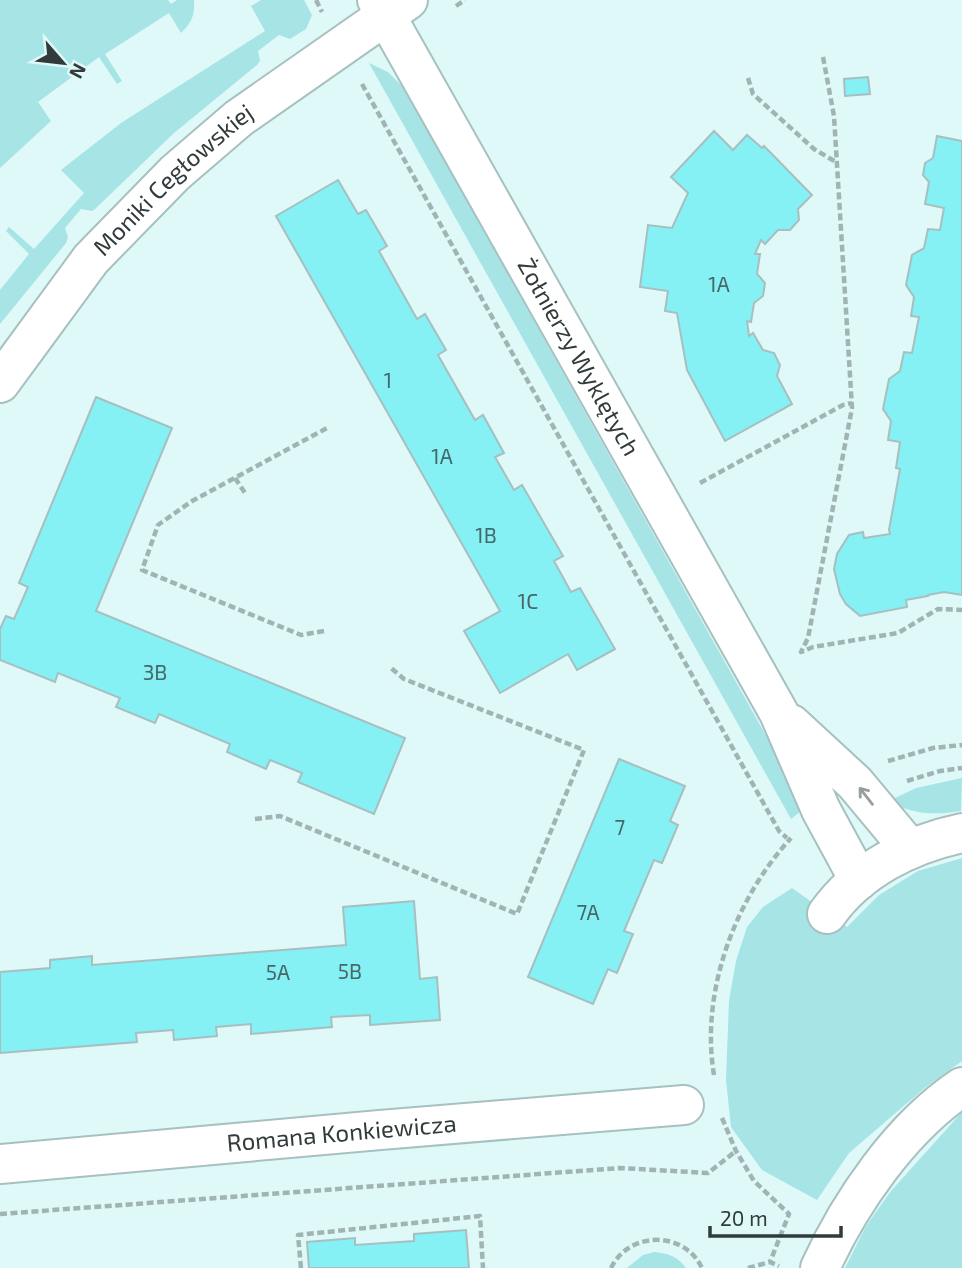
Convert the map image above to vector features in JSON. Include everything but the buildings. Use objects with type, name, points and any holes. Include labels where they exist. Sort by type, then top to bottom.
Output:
[{"type":"street","name":"Moniki Cegłowskiej","points":[[0,383],[91,259],[175,173],[239,118],[341,47],[390,5]]},
{"type":"street","name":"Żołnierzy Wyklętych","points":[[390,5],[779,713],[821,810],[859,880]]},
{"type":"street","name":"Żołnierzy Wyklętych","points":[[779,713],[855,783],[910,849]]},
{"type":"street","points":[[827,914],[838,899],[859,880],[910,849],[931,840],[962,833]]},
{"type":"street","points":[[820,1268],[861,1192],[916,1125],[962,1087]]},
{"type":"street","name":"Romana Konkiewicza","points":[[0,1164],[380,1129],[684,1105]]},
{"type":"path","points":[[316,0],[779,831]]},
{"type":"path","points":[[456,6],[465,0]]},
{"type":"path","points":[[822,57],[834,116],[852,403],[808,638],[801,652],[813,646],[898,633],[938,609],[962,610]]},
{"type":"path","points":[[748,79],[753,94],[814,149],[837,162]]},
{"type":"path","points":[[700,483],[843,405],[852,403]]},
{"type":"path","points":[[324,631],[301,635],[142,570],[158,525],[192,501],[329,427]]},
{"type":"path","points":[[235,478],[245,493]]},
{"type":"path","points":[[255,819],[280,816],[517,914],[584,750],[404,679],[391,668]]},
{"type":"path","points":[[715,1080],[712,1011],[724,953],[748,898],[789,840]]},
{"type":"path","points":[[722,1117],[736,1151],[754,1181],[789,1214],[770,1262],[748,1268]]},
{"type":"path","points":[[0,1214],[621,1168],[708,1173],[736,1151]]},
{"type":"path","points":[[301,1268],[298,1235],[480,1216],[483,1268]]},
{"type":"path","points":[[611,1268],[626,1249],[642,1241],[658,1239],[675,1242],[689,1251],[702,1268]]},
{"type":"shaded area","points":[[0,0],[168,0],[171,4],[177,0],[194,0],[194,5],[190,22],[181,33],[169,13],[105,54],[122,81],[117,84],[99,57],[38,102],[51,121],[0,168]]},
{"type":"shaded area","points":[[261,0],[304,0],[312,15],[306,29],[290,39],[279,35],[258,51],[260,61],[257,65],[174,133],[95,209],[81,209],[65,228],[68,237],[66,243],[0,324],[0,290],[29,254],[6,231],[9,227],[34,249],[84,193],[61,170],[121,123],[265,31],[251,6]]},
{"type":"shaded area","points":[[369,63],[388,72],[403,87],[806,807],[791,819]]},
{"type":"shaded area","points":[[962,778],[961,811],[924,813],[889,801],[916,788]]},
{"type":"shaded area","points":[[962,858],[962,1061],[927,1086],[849,1153],[817,1200],[762,1170],[731,1127],[726,1080],[729,1001],[736,961],[747,927],[763,907],[792,888],[847,927],[879,895],[918,871]]},
{"type":"shaded area","points":[[962,1112],[962,1268],[845,1268],[866,1226],[891,1191]]},
{"type":"shaded area","points":[[654,1252],[672,1256],[686,1268],[627,1268],[643,1255]]}]
